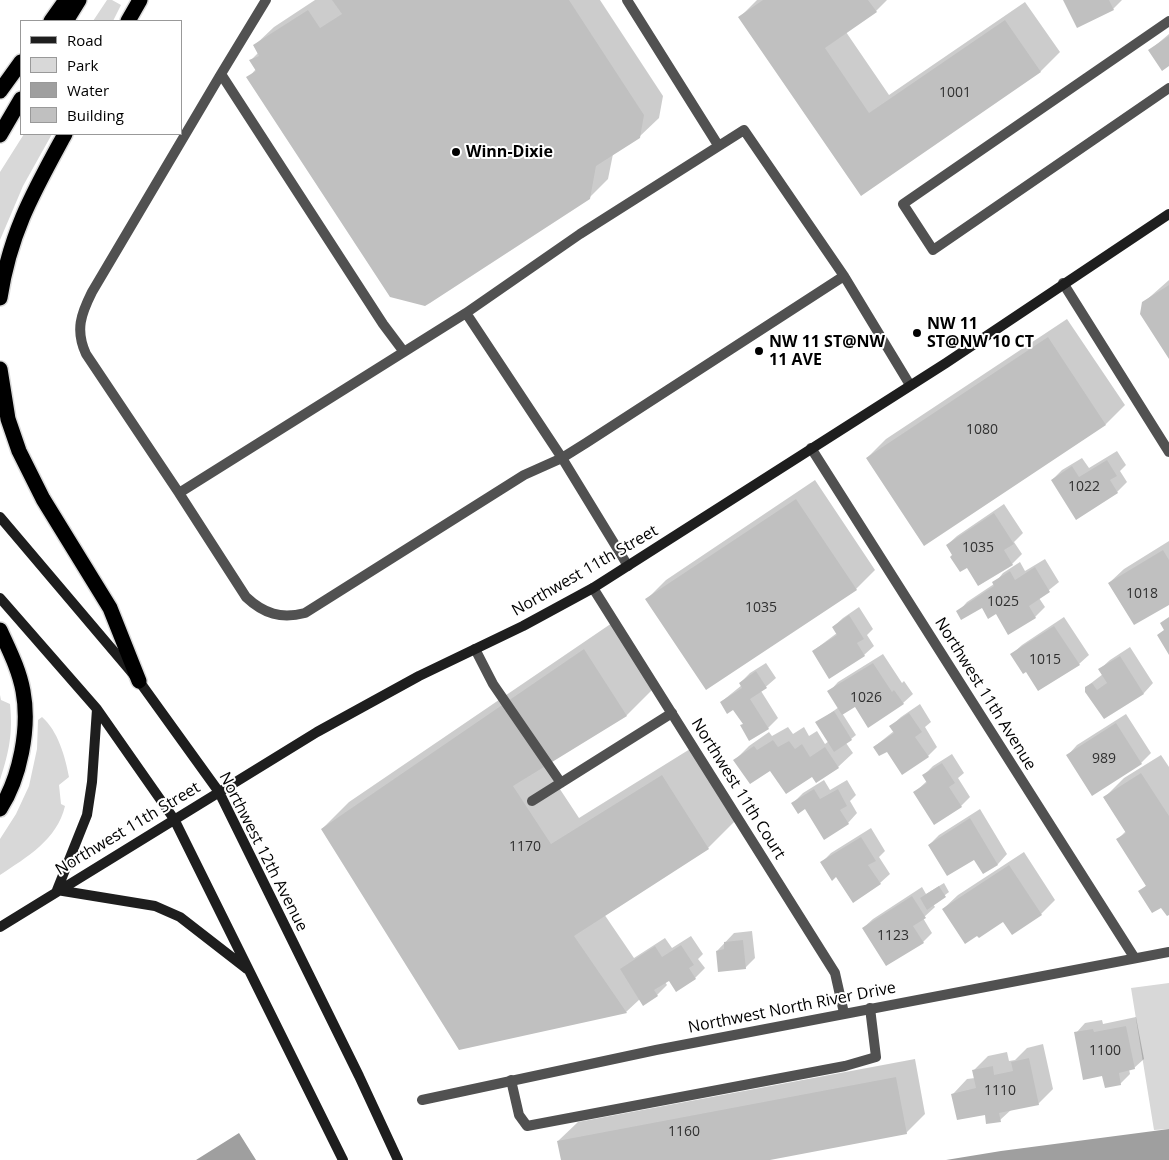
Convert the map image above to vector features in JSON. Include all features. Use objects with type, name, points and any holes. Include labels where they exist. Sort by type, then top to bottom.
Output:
[{"type":"highway","points":[[52,20],[66,0]]},
{"type":"highway","points":[[67,20],[79,0]]},
{"type":"highway","points":[[129,20],[140,0]]},
{"type":"highway","points":[[0,90],[20,63]]},
{"type":"highway","points":[[0,135],[20,100]]},
{"type":"highway","points":[[0,298],[11,244],[21,217],[64,135]]},
{"type":"highway","points":[[0,369],[8,419],[19,451],[43,499],[110,608],[139,680]]},
{"type":"highway","points":[[0,630],[15,662],[23,693],[25,724],[20,755],[12,785],[0,810]]},
{"type":"main road","name":"Northwest 11th Street","points":[[0,927],[57,890],[317,732],[419,676],[474,650],[593,588],[910,385],[1169,214]]},
{"type":"main road","name":"Northwest 12th Avenue","points":[[0,516],[139,680],[218,792],[360,1076],[398,1160]]},
{"type":"main road","points":[[0,598],[97,708],[174,819],[343,1160]]},
{"type":"main road","points":[[97,708],[92,782],[87,815],[57,890],[155,906],[180,917],[250,971]]},
{"type":"street","points":[[266,0],[92,292],[82,312],[79,328],[80,342],[86,354],[246,597],[256,606],[274,616],[290,617],[305,613],[332,598],[524,475],[562,458],[844,276]]},
{"type":"street","points":[[627,0],[718,145]]},
{"type":"street","points":[[1169,21],[903,204],[933,250],[1169,88]]},
{"type":"street","points":[[221,74],[383,324],[404,352]]},
{"type":"street","points":[[179,493],[466,314],[587,229],[744,130],[844,276],[910,385]]},
{"type":"street","points":[[1063,283],[1169,452]]},
{"type":"street","points":[[466,314],[562,458],[628,566]]},
{"type":"street","name":"Northwest 11th Avenue","points":[[811,448],[1134,957]]},
{"type":"street","name":"Northwest 11th Court","points":[[593,588],[835,973],[844,1013]]},
{"type":"street","points":[[474,650],[493,684],[561,783]]},
{"type":"street","points":[[532,802],[672,713]]},
{"type":"street","name":"Northwest North River Drive","points":[[422,1100],[511,1080],[844,1013],[1134,957],[1169,952]]},
{"type":"street","points":[[511,1080],[519,1115],[527,1126],[845,1066],[876,1057],[870,1008]]},
{"type":"green space","points":[[107,0],[112,0],[121,5],[114,20],[94,20]]},
{"type":"green space","points":[[23,135],[51,135],[23,186],[0,240],[0,172]]},
{"type":"green space","points":[[0,695],[1,700],[10,704],[11,734],[0,780]]},
{"type":"green space","points":[[42,717],[57,737],[65,761],[69,777],[59,785],[61,804],[65,806],[61,818],[48,838],[30,854],[0,875],[0,839],[16,814],[29,786],[37,749],[38,720]]},
{"type":"green space","points":[[1169,983],[1169,1129],[1154,1130],[1131,988]]},
{"type":"water","points":[[1169,1129],[1169,1160],[946,1160],[1001,1151]]},
{"type":"water","points":[[239,1133],[256,1160],[196,1160]]},
{"type":"building","name":"Winn-Dixie","points":[[332,0],[569,0],[644,115],[640,138],[596,166],[590,199],[430,303],[425,306],[390,297],[246,77],[256,71],[249,60],[259,56],[253,45],[308,10],[320,28],[342,14]]},
{"type":"building","points":[[763,0],[868,0],[877,12],[825,48],[869,113],[1005,20],[1041,72],[861,196],[738,17]]},
{"type":"building","points":[[1063,0],[1109,0],[1114,10],[1077,28]]},
{"type":"building","points":[[1169,36],[1169,66],[1162,71],[1148,50]]},
{"type":"building","points":[[1169,285],[1169,359],[1140,314],[1142,302]]},
{"type":"building","points":[[1048,337],[1106,425],[924,546],[866,458]]},
{"type":"building","points":[[1107,460],[1117,476],[1110,480],[1118,493],[1076,520],[1051,480],[1072,466],[1079,477]]},
{"type":"building","points":[[796,499],[857,590],[706,690],[645,599]]},
{"type":"building","points":[[994,513],[1014,544],[1004,550],[1013,565],[978,586],[967,568],[960,572],[950,557],[952,555],[946,545]]},
{"type":"building","points":[[1163,550],[1169,560],[1169,605],[1134,625],[1108,583]]},
{"type":"building","points":[[1035,567],[1050,592],[1029,606],[1036,618],[1008,635],[996,614],[988,619],[982,608],[961,620],[956,611],[994,586],[992,582],[1010,571],[1015,580]]},
{"type":"building","points":[[849,615],[864,639],[857,643],[865,656],[829,679],[812,651],[837,635],[832,627]]},
{"type":"building","points":[[1169,617],[1169,655],[1157,635],[1164,630],[1160,623]]},
{"type":"building","points":[[1054,626],[1080,665],[1038,691],[1026,672],[1023,674],[1010,654]]},
{"type":"building","points":[[584,649],[627,716],[513,786],[551,844],[662,775],[709,849],[574,936],[627,1013],[459,1050],[321,829]]},
{"type":"building","points":[[1120,656],[1144,694],[1104,719],[1085,692],[1085,687],[1092,683],[1097,690],[1107,683],[1098,669]]},
{"type":"building","points":[[873,663],[892,692],[894,690],[904,704],[868,728],[855,707],[842,715],[827,691]]},
{"type":"building","points":[[756,671],[767,688],[750,699],[769,729],[749,741],[740,725],[743,724],[733,710],[727,714],[720,702],[742,688],[739,683]]},
{"type":"building","points":[[834,711],[852,740],[834,752],[815,722]]},
{"type":"building","points":[[909,713],[922,732],[915,737],[929,757],[902,775],[887,752],[879,756],[873,747],[894,733],[889,726]]},
{"type":"building","points":[[1116,723],[1142,764],[1092,796],[1066,755]]},
{"type":"building","points":[[773,740],[778,747],[789,741],[795,749],[802,744],[810,757],[825,747],[839,768],[816,783],[812,777],[786,794],[770,771],[750,784],[733,760],[754,746],[757,750]]},
{"type":"building","points":[[942,763],[955,783],[949,787],[962,807],[934,825],[913,792],[927,783],[922,775]]},
{"type":"building","points":[[1141,773],[1169,816],[1169,915],[1167,916],[1161,908],[1152,913],[1138,891],[1146,886],[1116,839],[1126,833],[1103,797]]},
{"type":"building","points":[[814,789],[820,799],[838,789],[847,806],[840,810],[849,824],[824,840],[805,809],[798,814],[791,803]]},
{"type":"building","points":[[970,818],[998,865],[983,874],[974,860],[947,876],[928,845]]},
{"type":"building","points":[[861,837],[876,861],[868,865],[881,884],[853,903],[836,877],[832,881],[820,862]]},
{"type":"building","points":[[1009,865],[1042,915],[1012,935],[1003,922],[979,938],[977,936],[965,944],[942,909]]},
{"type":"building","points":[[939,886],[946,897],[927,910],[920,898]]},
{"type":"building","points":[[912,896],[926,918],[913,926],[924,943],[886,966],[862,928]]},
{"type":"building","points":[[743,940],[746,969],[718,972],[716,951],[724,949],[724,942]]},
{"type":"building","points":[[681,945],[694,965],[689,968],[696,979],[676,992],[669,981],[654,990],[658,996],[643,1006],[620,969],[655,946],[662,957]]},
{"type":"building","points":[[1126,1026],[1135,1069],[1119,1073],[1121,1085],[1105,1088],[1102,1076],[1083,1080],[1074,1032],[1093,1029],[1094,1032]]},
{"type":"building","points":[[1029,1058],[1039,1105],[999,1113],[1001,1122],[986,1124],[985,1115],[957,1120],[951,1094],[976,1088],[972,1070],[993,1066],[994,1075],[1013,1071],[1011,1062]]},
{"type":"building","points":[[896,1077],[907,1134],[770,1160],[561,1160],[557,1141]]},
{"type":"place","name":"Winn-Dixie","points":[[456,152]]},
{"type":"place","name":"NW 11 ST@NW 10 CT","points":[[917,333]]},
{"type":"place","name":"NW 11 ST@NW 11 AVE","points":[[759,351]]}]
